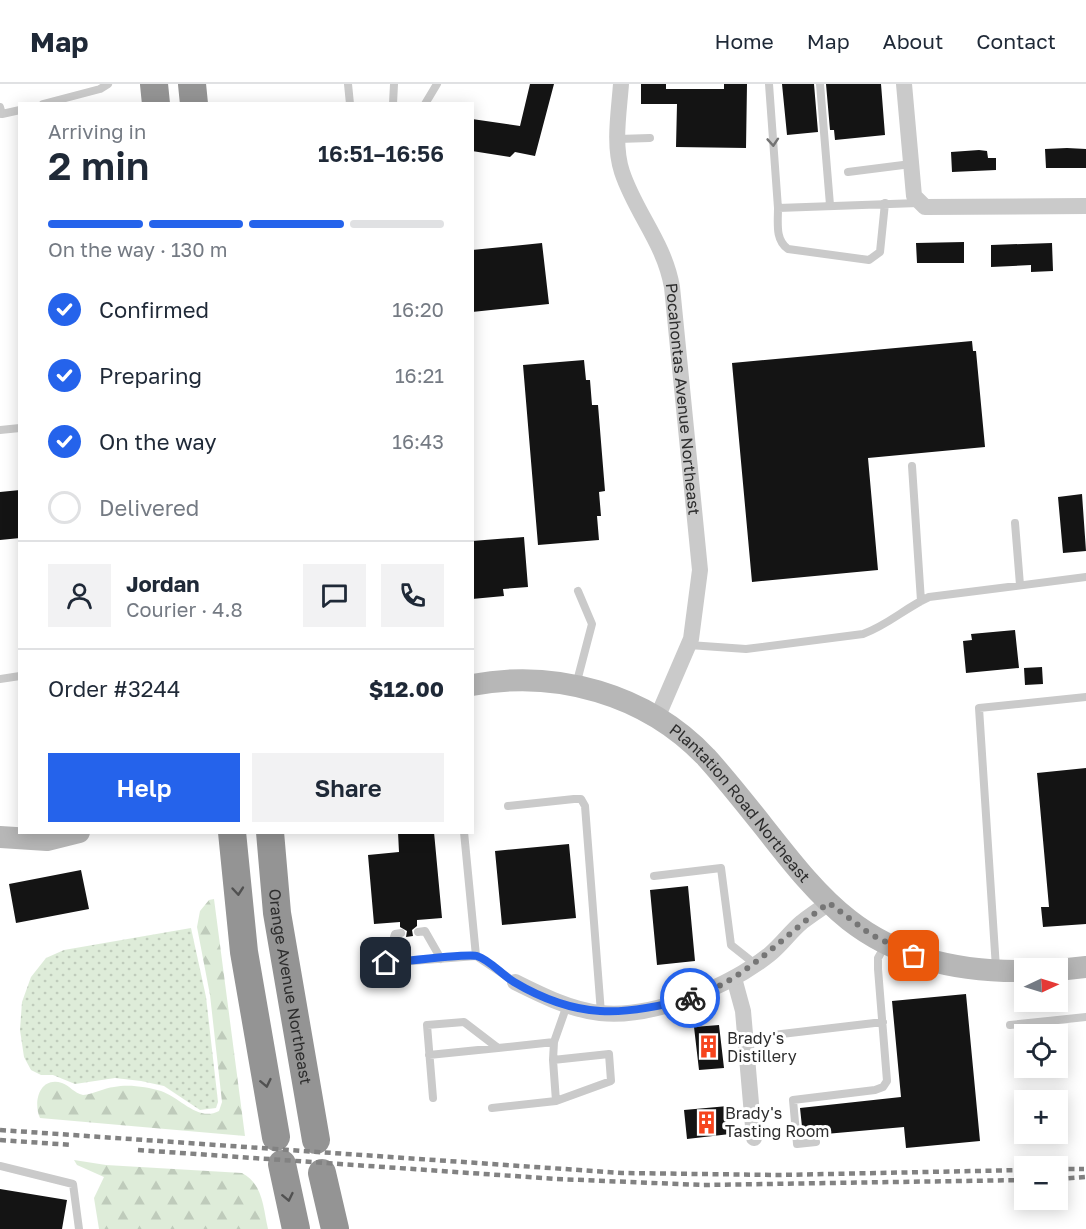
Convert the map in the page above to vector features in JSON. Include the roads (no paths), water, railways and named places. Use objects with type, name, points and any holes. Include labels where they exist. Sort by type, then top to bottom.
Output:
[{"type":"highway","points":[[154,84],[156,102]]},
{"type":"highway","points":[[192,84],[194,102]]},
{"type":"highway","points":[[209,84],[211,102]]},
{"type":"highway","points":[[232,834],[244,952],[279,1150],[296,1229]]},
{"type":"highway","name":"Orange Avenue Northeast","points":[[270,834],[277,913],[290,1000],[316,1140]]},
{"type":"highway","points":[[322,1173],[335,1229]]},
{"type":"street","name":"Pocahontas Avenue Northeast","points":[[621,84],[618,140],[622,171],[663,249],[672,287],[700,570],[689,645],[657,718]]},
{"type":"street","points":[[904,84],[914,196],[918,203],[925,207],[967,208],[1086,206]]},
{"type":"street","name":"Plantation Road Northeast","points":[[474,685],[519,680],[576,686],[608,694],[657,718],[705,756],[829,903],[851,922],[886,943],[930,961],[963,969],[1014,971]]},
{"type":"street","points":[[0,832],[18,822]]},
{"type":"street","points":[[0,837],[47,840],[71,834]]},
{"type":"street","points":[[515,982],[567,1004],[601,1013],[664,1005],[698,995],[734,978],[770,954],[802,922],[829,903]]},
{"type":"street","points":[[1068,969],[1086,967]]},
{"type":"street","points":[[734,978],[744,1011],[754,1138]]},
{"type":"lane","points":[[51,102],[100,89],[108,84]]},
{"type":"lane","points":[[348,84],[350,102]]},
{"type":"lane","points":[[393,102],[394,84]]},
{"type":"lane","points":[[426,102],[437,84]]},
{"type":"lane","points":[[770,84],[779,237],[783,245],[788,249],[869,260],[879,252],[885,202]]},
{"type":"lane","points":[[820,84],[830,205]]},
{"type":"lane","points":[[0,107],[2,114],[18,110]]},
{"type":"lane","points":[[618,140],[650,138]]},
{"type":"lane","points":[[848,172],[911,164]]},
{"type":"lane","points":[[778,208],[885,202],[918,203]]},
{"type":"lane","points":[[0,430],[18,428]]},
{"type":"lane","points":[[912,466],[921,601]]},
{"type":"lane","points":[[1015,523],[1020,585]]},
{"type":"lane","points":[[689,645],[746,649],[863,634],[889,623],[929,597],[1086,577]]},
{"type":"lane","points":[[576,686],[592,624],[578,591]]},
{"type":"lane","points":[[0,679],[18,676]]},
{"type":"lane","points":[[996,972],[979,708],[1086,697]]},
{"type":"lane","points":[[508,806],[581,799],[585,806],[601,1013]]},
{"type":"lane","points":[[464,834],[476,956]]},
{"type":"lane","points":[[654,876],[722,868],[731,945],[754,964]]},
{"type":"lane","points":[[418,932],[425,931],[441,959]]},
{"type":"lane","points":[[401,933],[395,934],[386,963],[476,956],[515,982]]},
{"type":"lane","points":[[816,1142],[797,1144],[793,1100],[883,1087],[888,1075],[878,958],[886,943]]},
{"type":"lane","points":[[556,1101],[554,1042],[567,1004]]},
{"type":"lane","points":[[1010,1025],[1086,1017]]},
{"type":"lane","points":[[433,1098],[426,1028],[433,1023],[464,1022],[498,1048]]},
{"type":"lane","points":[[773,1035],[883,1022]]},
{"type":"lane","points":[[429,1055],[554,1042]]},
{"type":"lane","points":[[492,1108],[556,1101],[611,1081],[609,1054],[553,1060]]},
{"type":"lane","points":[[0,1167],[73,1184],[79,1229]]},
{"type":"railway","points":[[0,1130],[622,1173],[779,1175],[1014,1170]]},
{"type":"railway","points":[[0,1140],[72,1145]]},
{"type":"railway","points":[[138,1150],[557,1179],[703,1185],[1014,1180]]},
{"type":"railway","points":[[1068,1169],[1084,1169]]},
{"type":"railway","points":[[1068,1178],[1086,1177]]},
{"type":"place","name":"Brady's Distillery","points":[[709,1047]]},
{"type":"place","name":"Brady's Tasting Room","points":[[707,1122]]}]
